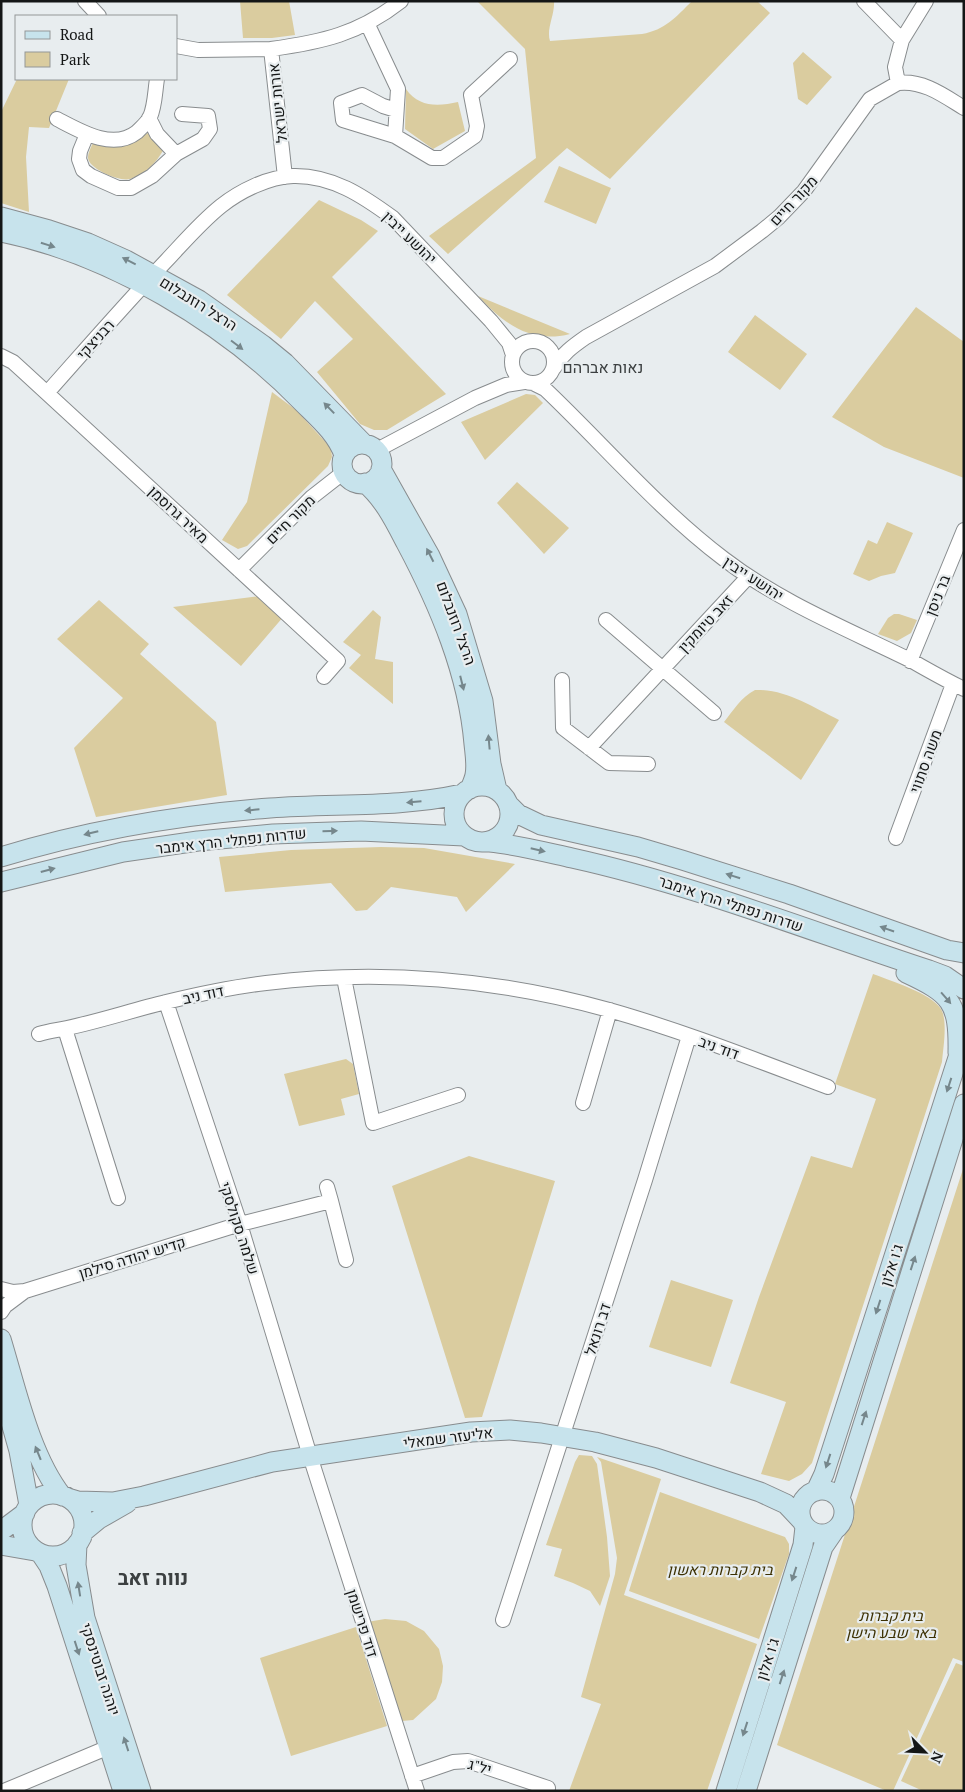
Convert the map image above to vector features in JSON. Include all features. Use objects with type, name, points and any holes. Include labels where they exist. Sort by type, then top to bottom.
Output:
[{"type":"main road","name":"הרצל רוזנבלום","points":[[1,217],[88,243],[126,260],[148,280],[254,357],[275,375],[323,423],[340,445],[344,463]]},
{"type":"main road","name":"הרצל רוזנבלום","points":[[1,232],[45,244],[199,300],[263,345],[370,447]]},
{"type":"main road","points":[[352,446],[370,447],[382,459],[381,469],[376,478],[366,483],[353,481],[344,463],[352,446]]},
{"type":"main road","name":"הרצל רוזנבלום","points":[[381,469],[430,556],[457,614],[483,701],[491,764],[503,797]]},
{"type":"main road","name":"הרצל רוזנבלום","points":[[366,483],[381,499],[400,530],[443,619],[460,674],[473,733],[475,775],[466,792]]},
{"type":"main road","points":[[483,786],[503,797],[510,813],[507,827],[502,834],[490,842],[476,842],[464,836],[456,825],[454,816],[457,802],[466,792],[483,786]]},
{"type":"main road","name":"שדרות נפתלי הרץ אימבר","points":[[1,857],[119,827],[195,815],[271,808],[413,803],[466,792]]},
{"type":"main road","name":"שדרות נפתלי הרץ אימבר","points":[[503,797],[518,814],[527,820],[638,847],[682,860],[783,892],[947,950],[964,953]]},
{"type":"main road","name":"שדרות נפתלי הרץ אימבר","points":[[1,882],[124,852],[198,841],[273,834],[361,831],[464,836]]},
{"type":"main road","name":"שדרות נפתלי הרץ אימבר","points":[[490,842],[515,845],[632,872],[810,929],[945,976],[964,988]]},
{"type":"main road","points":[[810,929],[929,984],[944,995],[956,1014],[958,1058]]},
{"type":"main road","points":[[933,945],[964,939]]},
{"type":"main road","points":[[964,972],[964,988]]},
{"type":"main road","name":"ג'ו אלון","points":[[813,1492],[824,1474],[964,1039]]},
{"type":"main road","name":"ג'ו אלון","points":[[840,1498],[964,1104]]},
{"type":"main road","points":[[1,1339],[39,1456],[55,1488],[79,1509],[83,1525],[80,1538],[70,1551],[61,1555],[51,1556],[1,1545]]},
{"type":"main road","points":[[1,1387],[19,1451],[27,1509],[22,1521],[24,1538],[38,1552]]},
{"type":"main road","name":"אליעזר שמאלי","points":[[65,1497],[96,1502],[113,1502],[144,1496],[272,1462],[471,1432],[510,1430],[563,1436],[618,1447],[749,1489],[786,1504],[803,1524]]},
{"type":"main road","name":"אליעזר שמאלי","points":[[749,1489],[790,1494],[813,1492]]},
{"type":"main road","points":[[829,1490],[840,1498],[844,1504],[844,1519],[834,1531],[822,1535],[810,1531],[803,1524],[800,1513],[801,1505],[813,1492],[829,1490]]},
{"type":"main road","points":[[1,1531],[36,1500],[44,1496],[65,1497]]},
{"type":"main road","name":"אליעזר שמאלי","points":[[80,1538],[99,1518],[144,1496]]},
{"type":"main road","name":"ג'ו אלון","points":[[726,1791],[803,1545],[803,1524]]},
{"type":"main road","name":"ג'ו אלון","points":[[746,1791],[824,1547],[834,1531]]},
{"type":"main road","name":"יוהנה זבוטינסקי","points":[[80,1538],[76,1565],[85,1618],[141,1791]]},
{"type":"main road","name":"יוהנה זבוטינסקי","points":[[38,1552],[49,1566],[123,1791]]},
{"type":"street","name":"אורות ישראל","points":[[285,177],[271,49],[331,38],[350,32],[388,11],[401,1]]},
{"type":"street","points":[[864,1],[902,40]]},
{"type":"street","points":[[926,1],[902,40],[895,67],[898,83],[909,82],[934,90],[964,108]]},
{"type":"street","points":[[85,2],[98,15]]},
{"type":"street","points":[[367,23],[398,89],[395,136]]},
{"type":"street","points":[[178,46],[198,50],[271,49]]},
{"type":"street","points":[[396,110],[383,106],[362,95],[340,103],[343,120],[395,136],[432,158],[443,158],[475,136],[477,126],[471,96],[510,59]]},
{"type":"street","points":[[57,119],[87,134],[102,138],[125,139],[144,126],[149,118],[157,80]]},
{"type":"street","name":"מקור חיים","points":[[552,372],[567,351],[586,337],[714,266],[780,216],[804,191],[870,98],[898,83]]},
{"type":"street","points":[[87,134],[79,159],[83,170],[91,176],[118,188],[131,188],[152,176],[176,154],[203,139],[210,129],[208,116],[182,114]]},
{"type":"street","points":[[149,118],[157,134],[176,154]]},
{"type":"street","name":"יהושע ייבין","points":[[148,280],[208,217],[250,188],[285,177],[300,176],[329,181],[352,191],[376,206],[403,227],[509,343],[512,359]]},
{"type":"street","name":"רבניצקי","points":[[47,393],[148,280]]},
{"type":"street","name":"יהושע ייבין","points":[[490,321],[516,336],[535,341]]},
{"type":"street","name":"מקור חיים","points":[[535,341],[559,344],[586,337]]},
{"type":"street","points":[[370,447],[506,385],[545,380],[552,372],[555,361],[553,354],[546,345],[535,341],[519,346],[500,380],[475,398]]},
{"type":"street","name":"מאיר גרוסמן","points":[[1,356],[13,362],[338,661],[324,677]]},
{"type":"street","points":[[512,359],[516,375],[530,383]]},
{"type":"street","name":"יהושע ייבין","points":[[552,372],[553,384],[578,420]]},
{"type":"street","name":"יהושע ייבין","points":[[530,383],[545,389],[578,420],[636,481],[694,535],[748,576],[851,633],[958,686]]},
{"type":"street","name":"מקור חיים","points":[[239,570],[344,463]]},
{"type":"street","name":"בר ניסן","points":[[910,661],[964,530]]},
{"type":"street","name":"זאב טיומקין","points":[[589,748],[748,576]]},
{"type":"street","points":[[606,620],[714,714]]},
{"type":"street","points":[[562,680],[563,728],[609,763],[648,764]]},
{"type":"street","name":"משה סתווי","points":[[896,838],[958,686]]},
{"type":"street","points":[[344,978],[373,1123],[458,1095]]},
{"type":"street","name":"דוד ניב","points":[[39,1034],[66,1029],[166,1002],[231,988],[266,983],[344,978],[420,978],[517,989],[610,1010],[689,1036],[828,1087]]},
{"type":"street","name":"שלמה סקולסקי","points":[[166,1002],[240,1224],[310,1456]]},
{"type":"street","points":[[583,1103],[610,1010]]},
{"type":"street","points":[[66,1029],[118,1198]]},
{"type":"street","name":"דב רונאל","points":[[503,1620],[645,1180],[689,1036]]},
{"type":"street","points":[[326,1187],[346,1260]]},
{"type":"street","name":"קדיש יהודה סילמן","points":[[1,1289],[13,1292],[25,1291],[240,1224],[331,1201]]},
{"type":"street","name":"קדיש יהודה סילמן","points":[[1,1312],[5,1306],[25,1291]]},
{"type":"street","name":"דוד פרישמן","points":[[310,1456],[417,1791]]},
{"type":"street","points":[[4,1791],[109,1747]]},
{"type":"street","name":"יל\"ג","points":[[412,1776],[453,1762],[468,1761],[548,1788]]},
{"type":"green space","points":[[240,1],[289,1],[295,35],[272,38],[243,38]]},
{"type":"green space","points":[[477,1],[554,1],[549,32],[550,41],[650,32],[670,22],[692,1],[757,1],[770,13],[610,179],[567,148],[448,254],[429,236],[536,158],[525,49]]},
{"type":"green space","points":[[803,52],[832,77],[807,105],[798,99],[793,63]]},
{"type":"green space","points":[[17,80],[69,80],[49,128],[29,127],[26,157],[29,212],[1,203],[1,112]]},
{"type":"green space","points":[[406,89],[423,103],[437,105],[458,102],[465,131],[433,149],[405,129]]},
{"type":"green space","points":[[148,133],[158,140],[164,149],[150,167],[136,177],[119,179],[113,177],[99,170],[88,158],[93,143],[113,147],[127,144]]},
{"type":"green space","points":[[559,166],[611,188],[596,224],[544,202]]},
{"type":"green space","points":[[319,200],[361,220],[378,231],[332,277],[446,394],[387,430],[374,430],[360,424],[317,372],[353,339],[315,301],[281,339],[227,295]]},
{"type":"green space","points":[[478,296],[570,334],[543,336],[531,334],[508,323]]},
{"type":"green space","points":[[916,307],[964,342],[964,478],[884,447],[832,417]]},
{"type":"green space","points":[[755,315],[807,354],[780,390],[728,352]]},
{"type":"green space","points":[[272,392],[296,410],[331,448],[332,457],[328,466],[247,546],[238,549],[222,540],[247,502]]},
{"type":"green space","points":[[526,394],[535,395],[543,403],[485,460],[461,422]]},
{"type":"green space","points":[[517,482],[569,528],[544,554],[497,503]]},
{"type":"green space","points":[[887,522],[913,533],[895,573],[869,581],[853,574],[868,540],[877,544]]},
{"type":"green space","points":[[260,596],[284,616],[241,666],[173,607]]},
{"type":"green space","points":[[99,600],[149,644],[140,654],[216,722],[227,795],[96,817],[74,748],[123,698],[57,639]]},
{"type":"green space","points":[[373,610],[381,617],[375,659],[393,662],[393,704],[349,668],[361,655],[343,642]]},
{"type":"green space","points":[[894,614],[917,620],[911,633],[897,641],[878,634],[888,618]]},
{"type":"green space","points":[[755,690],[777,692],[839,720],[801,780],[724,722],[741,700]]},
{"type":"green space","points":[[381,847],[424,848],[515,864],[466,912],[457,897],[391,887],[367,910],[356,911],[331,883],[225,892],[219,857],[291,850]]},
{"type":"green space","points":[[873,974],[920,993],[936,1003],[941,1009],[945,1028],[942,1062],[812,1463],[802,1474],[789,1481],[761,1474],[786,1402],[730,1383],[759,1297],[811,1156],[852,1168],[876,1099],[835,1084]]},
{"type":"green space","points":[[346,1059],[353,1064],[359,1094],[341,1099],[345,1115],[299,1126],[284,1074]]},
{"type":"green space","points":[[469,1156],[555,1181],[482,1417],[465,1418],[392,1186]]},
{"type":"green space","name":"בית קברות באר שבע הישן","points":[[964,1166],[964,1662],[953,1658],[893,1791],[887,1791],[777,1745]]},
{"type":"green space","points":[[671,1280],[733,1300],[711,1367],[649,1347]]},
{"type":"green space","points":[[579,1455],[592,1456],[597,1464],[607,1537],[610,1576],[600,1606],[590,1591],[554,1576],[562,1549],[546,1545]]},
{"type":"green space","points":[[597,1457],[661,1479],[624,1595],[757,1644],[707,1791],[569,1791],[601,1704],[581,1697],[615,1574],[617,1558],[601,1462]]},
{"type":"green space","name":"בית קברות ראשון","points":[[660,1492],[785,1537],[789,1544],[789,1554],[759,1639],[629,1591]]},
{"type":"green space","points":[[385,1619],[406,1621],[424,1631],[439,1649],[443,1666],[442,1682],[436,1699],[413,1720],[402,1721],[367,1622]]},
{"type":"green space","points":[[356,1627],[387,1726],[291,1756],[260,1658]]},
{"type":"green space","points":[[956,1663],[964,1666],[964,1791],[923,1791],[901,1781]]},
{"type":"district","name":"נאות אברהם","points":[[603,367]]},
{"type":"district","name":"נווה זאב","points":[[153,1577]]}]
